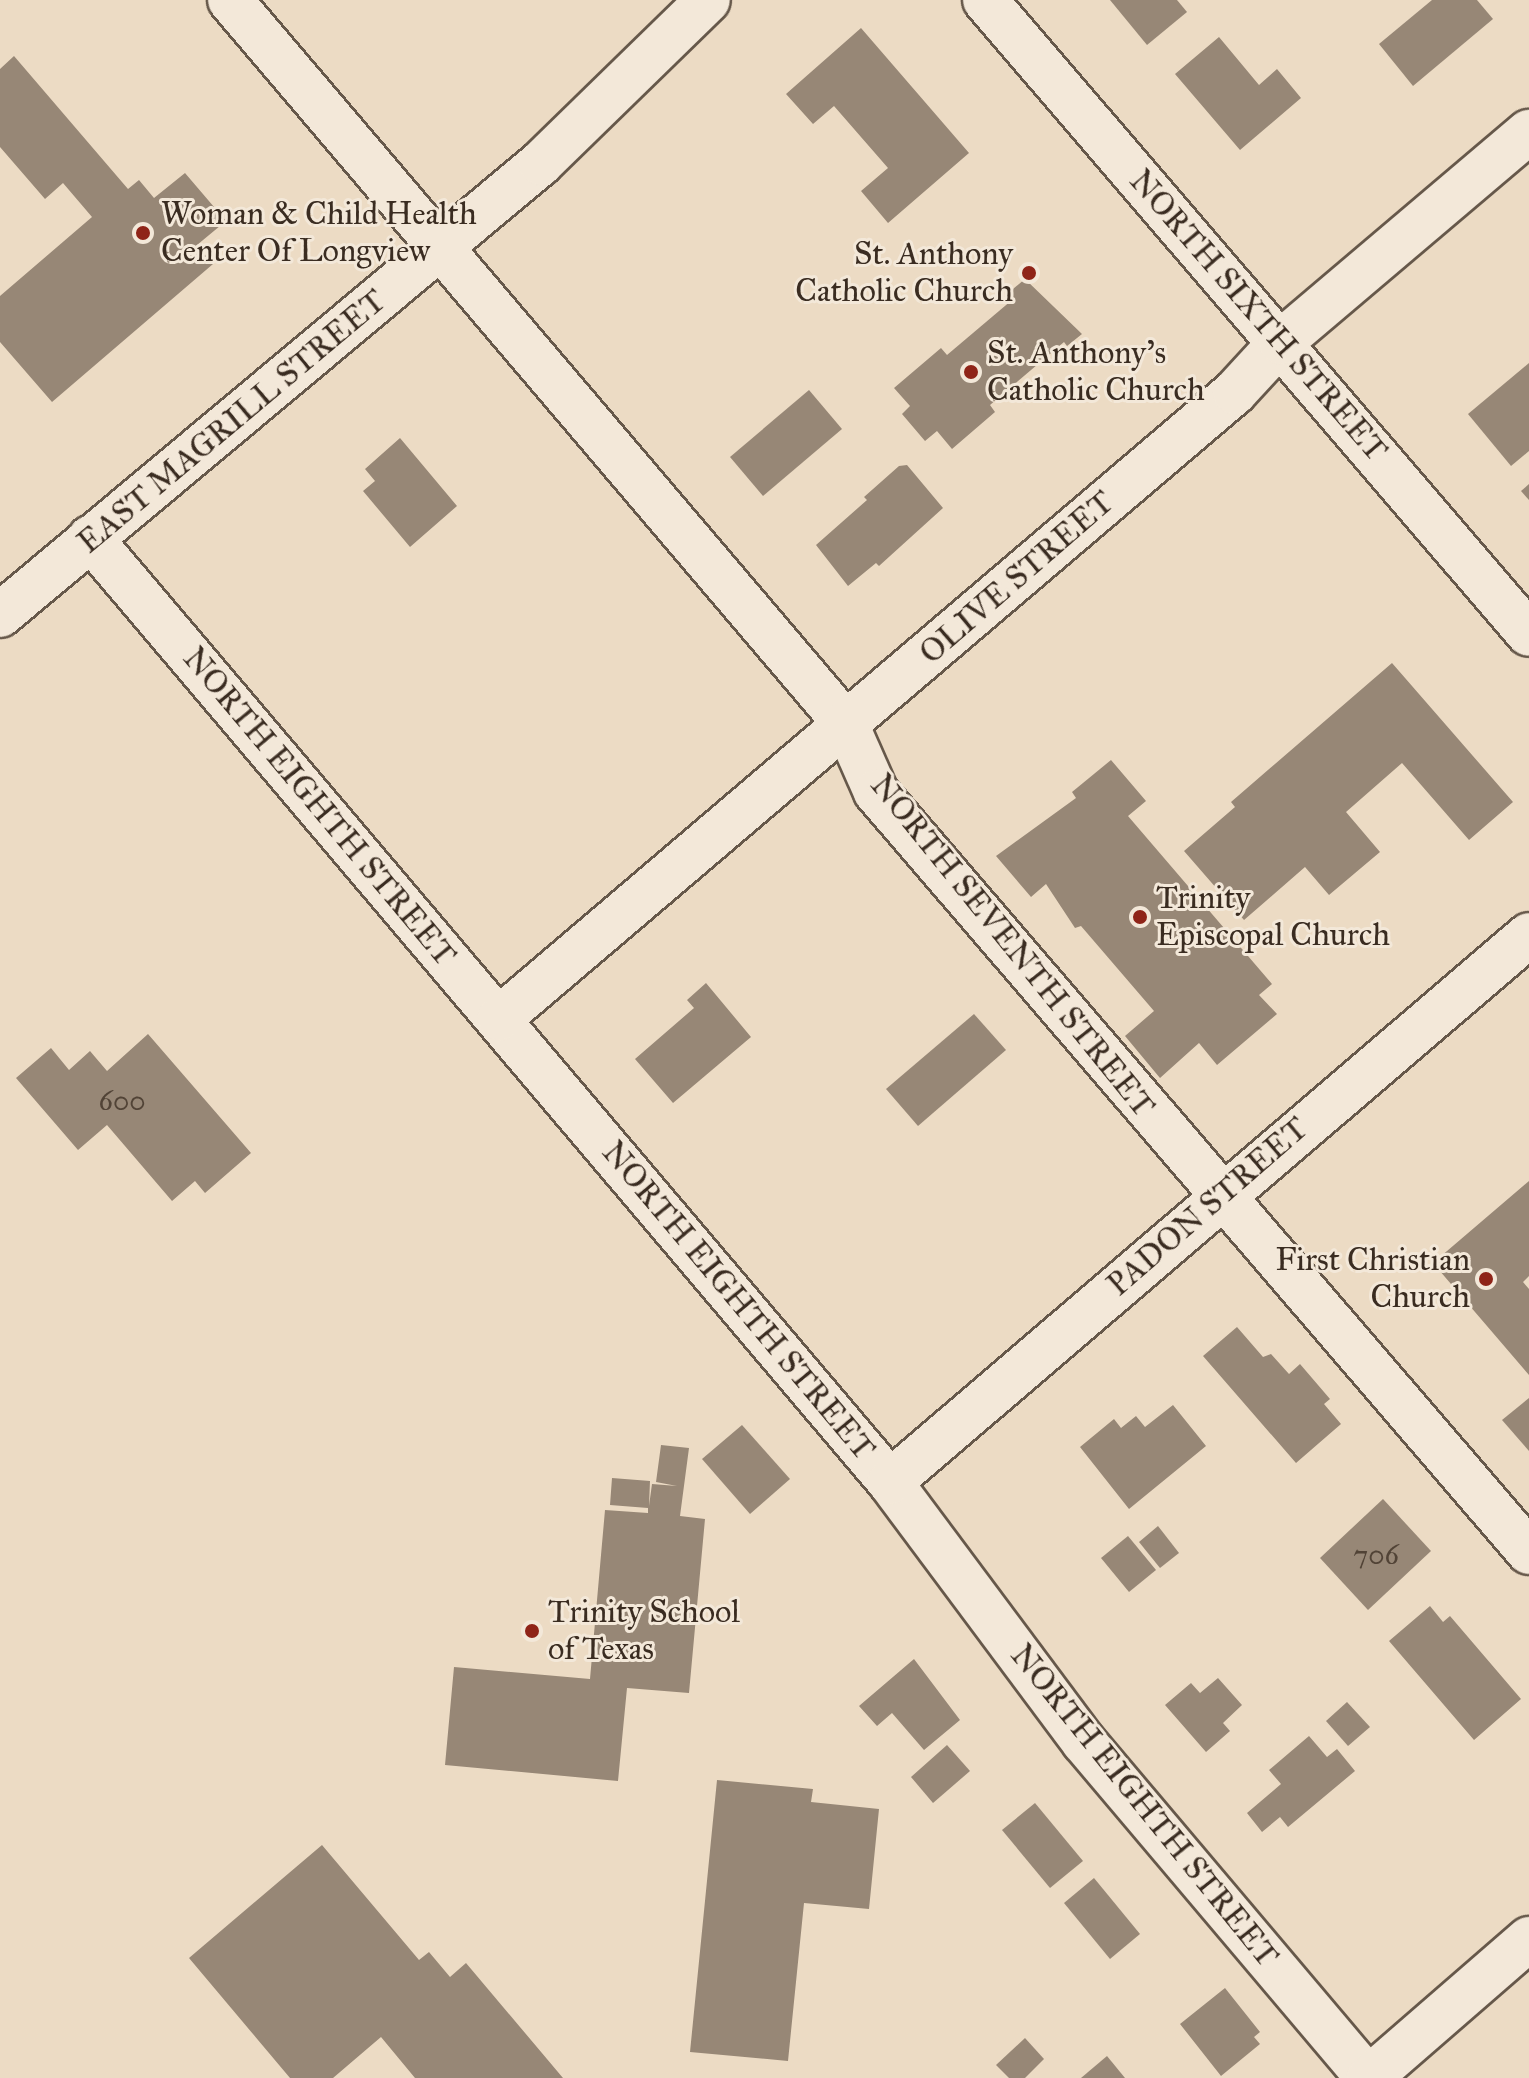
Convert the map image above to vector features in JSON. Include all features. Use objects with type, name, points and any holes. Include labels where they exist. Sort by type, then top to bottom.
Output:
[{"type":"street","name":"NORTH SEVENTH STREET","points":[[230,0],[444,247],[846,724],[876,792],[1190,1161],[1224,1193],[1529,1552]]},
{"type":"street","name":"EAST MAGRILL STREET","points":[[0,615],[444,247],[597,112],[708,0]]},
{"type":"street","name":"NORTH SIXTH STREET","points":[[985,0],[1529,634]]},
{"type":"street","name":"OLIVE STREET","points":[[500,1018],[1235,392],[1281,342],[1529,132]]},
{"type":"street","name":"NORTH EIGHTH STREET","points":[[90,538],[500,1018],[890,1482],[1077,1732],[1369,2078]]},
{"type":"street","name":"PADON STREET","points":[[890,1482],[1529,935]]},
{"type":"street","points":[[1369,2078],[1529,1939]]},
{"type":"building","points":[[1110,0],[1177,0],[1187,12],[1147,45]]},
{"type":"building","points":[[1432,0],[1477,0],[1493,19],[1413,86],[1379,44]]},
{"type":"building","points":[[861,28],[969,153],[888,223],[861,191],[888,168],[834,106],[813,124],[786,94]]},
{"type":"building","points":[[1219,37],[1259,85],[1277,69],[1301,98],[1240,150],[1175,74]]},
{"type":"building","name":"Woman & Child Health Center Of Longview","points":[[14,56],[128,189],[139,180],[154,198],[185,173],[226,221],[197,245],[213,264],[52,402],[0,342],[0,296],[92,217],[63,183],[45,199],[0,147],[0,69]]},
{"type":"building","name":"St. Anthony's Catholic Church","points":[[1025,279],[1082,334],[1067,346],[1064,342],[990,405],[995,412],[952,449],[937,431],[925,441],[902,414],[910,406],[894,388],[941,348],[947,355],[1012,300],[1013,289]]},
{"type":"building","points":[[1529,363],[1529,451],[1511,466],[1468,414]]},
{"type":"building","points":[[809,390],[842,429],[763,496],[730,457]]},
{"type":"building","points":[[400,438],[457,506],[410,547],[363,491],[375,481],[365,469]]},
{"type":"building","points":[[907,465],[943,508],[879,566],[876,563],[848,586],[816,545],[867,500],[864,497],[899,466]]},
{"type":"building","points":[[1529,484],[1529,500],[1521,491]]},
{"type":"building","points":[[1392,663],[1513,802],[1469,840],[1402,763],[1346,812],[1380,852],[1329,895],[1305,867],[1244,920],[1184,851],[1235,807],[1231,802]]},
{"type":"building","name":"Trinity Episcopal Church","points":[[1111,760],[1146,801],[1128,816],[1272,984],[1259,995],[1277,1014],[1217,1065],[1199,1043],[1160,1078],[1125,1036],[1154,1011],[1081,926],[1075,928],[1046,884],[1031,897],[996,856],[1076,798],[1072,792]]},
{"type":"building","points":[[706,983],[751,1037],[673,1103],[635,1059],[694,1008],[687,1000]]},
{"type":"building","points":[[974,1014],[1006,1050],[918,1126],[886,1089]]},
{"type":"building","points":[[148,1034],[251,1153],[205,1193],[195,1181],[172,1201],[107,1125],[78,1150],[16,1078],[51,1048],[69,1070],[90,1051],[107,1071]]},
{"type":"building","name":"First Christian Church","points":[[1529,1181],[1529,1276],[1523,1282],[1529,1289],[1529,1375],[1433,1263]]},
{"type":"building","points":[[1237,1327],[1263,1357],[1271,1354],[1289,1374],[1300,1364],[1330,1399],[1324,1404],[1341,1424],[1296,1463],[1203,1356]]},
{"type":"building","points":[[1529,1398],[1529,1451],[1502,1420]]},
{"type":"building","points":[[1173,1405],[1206,1446],[1129,1509],[1080,1447],[1114,1419],[1121,1428],[1136,1416],[1145,1427]]},
{"type":"building","points":[[742,1425],[790,1479],[750,1514],[702,1459]]},
{"type":"building","points":[[661,1445],[689,1448],[680,1516],[705,1519],[689,1693],[627,1688],[618,1781],[445,1765],[454,1667],[590,1679],[605,1510],[648,1513],[648,1508],[610,1505],[612,1478],[650,1481],[649,1506],[652,1484],[677,1486],[656,1482]]},
{"type":"building","points":[[1383,1499],[1431,1551],[1368,1610],[1320,1558]]},
{"type":"building","points":[[1158,1526],[1179,1553],[1160,1568],[1139,1542]]},
{"type":"building","points":[[1128,1536],[1156,1570],[1129,1592],[1101,1558]]},
{"type":"building","points":[[1430,1606],[1443,1622],[1450,1616],[1521,1699],[1474,1740],[1389,1641]]},
{"type":"building","points":[[914,1659],[960,1720],[924,1750],[892,1713],[877,1726],[859,1706]]},
{"type":"building","points":[[1218,1678],[1242,1705],[1223,1723],[1230,1731],[1206,1752],[1165,1705],[1191,1683],[1200,1693]]},
{"type":"building","points":[[1347,1702],[1370,1727],[1348,1746],[1326,1721]]},
{"type":"building","points":[[1309,1736],[1327,1757],[1337,1749],[1355,1771],[1288,1827],[1280,1817],[1262,1832],[1247,1813],[1281,1784],[1269,1770]]},
{"type":"building","points":[[947,1745],[970,1771],[933,1803],[911,1777]]},
{"type":"building","points":[[717,1780],[813,1789],[811,1802],[879,1809],[869,1909],[804,1903],[788,2061],[690,2052]]},
{"type":"building","points":[[1035,1803],[1083,1861],[1050,1888],[1002,1830]]},
{"type":"building","points":[[322,1845],[419,1960],[429,1952],[450,1977],[466,1963],[563,2078],[415,2078],[381,2037],[333,2078],[290,2078],[189,1958]]},
{"type":"building","points":[[1094,1878],[1140,1934],[1110,1959],[1064,1903]]},
{"type":"building","points":[[1225,1988],[1260,2032],[1254,2037],[1260,2044],[1221,2076],[1180,2024]]},
{"type":"building","points":[[1025,2038],[1044,2059],[1025,2078],[1009,2078],[996,2065]]},
{"type":"building","points":[[1107,2056],[1125,2078],[1081,2078]]},
{"type":"place","name":"Woman & Child Health Center Of Longview","points":[[143,233]]},
{"type":"place","name":"St. Anthony Catholic Church","points":[[1029,273]]},
{"type":"place","name":"St. Anthony's Catholic Church","points":[[971,372]]},
{"type":"place","name":"Trinity Episcopal Church","points":[[1140,917]]},
{"type":"place","name":"First Christian Church","points":[[1486,1279]]},
{"type":"place","name":"Trinity School of Texas","points":[[532,1631]]}]
